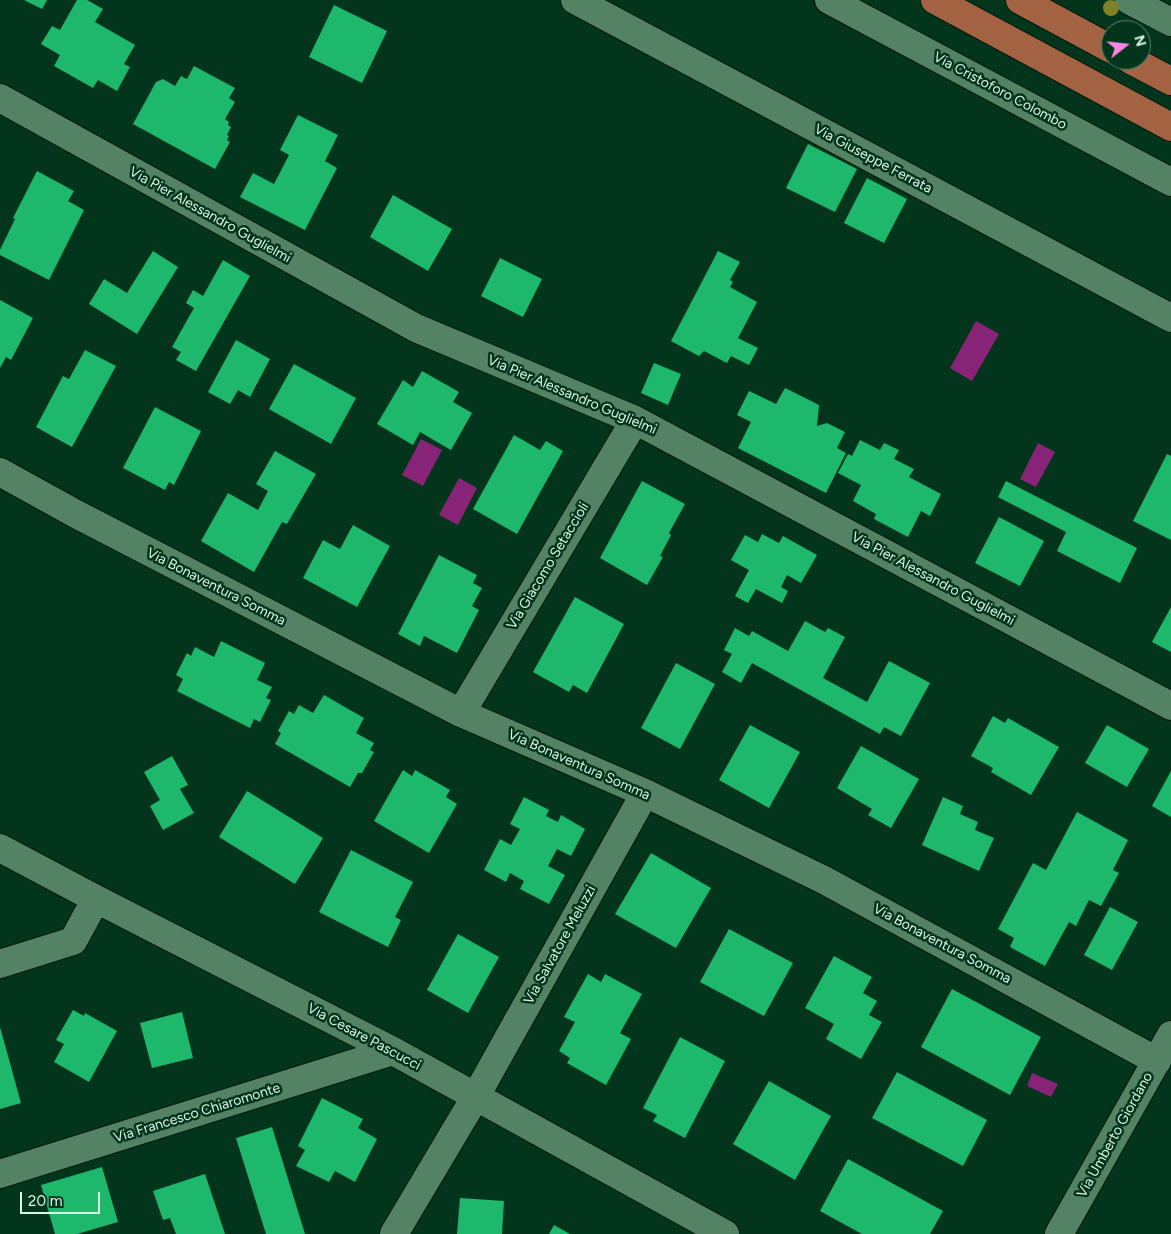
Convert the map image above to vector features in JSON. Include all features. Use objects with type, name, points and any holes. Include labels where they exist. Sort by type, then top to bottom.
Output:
[{"type":"main road","points":[[935,0],[1171,127]]},
{"type":"main road","points":[[1020,0],[1101,44]]},
{"type":"main road","points":[[1150,70],[1171,81]]},
{"type":"street","name":"Via Giuseppe Ferrata","points":[[576,0],[1171,318]]},
{"type":"street","name":"Via Cristoforo Colombo","points":[[829,0],[1171,182]]},
{"type":"street","points":[[1129,0],[1171,22]]},
{"type":"street","name":"Via Pier Alessandro Guglielmi","points":[[0,98],[416,328],[635,420],[1171,706]]},
{"type":"street","name":"Via Giacomo Setaccioli","points":[[461,713],[635,420]]},
{"type":"street","name":"Via Bonaventura Somma","points":[[0,472],[76,514],[461,713],[645,793],[824,880],[1157,1061]]},
{"type":"street","name":"Via Salvatore Meluzzi","points":[[394,1234],[476,1096],[645,793]]},
{"type":"street","name":"Via Cesare Pascucci","points":[[0,848],[393,1051],[725,1234]]},
{"type":"street","points":[[0,964],[73,941],[96,899]]},
{"type":"street","name":"Via Umberto Giordano","points":[[1059,1234],[1171,1035]]},
{"type":"street","name":"Via Francesco Chiaromonte","points":[[0,1174],[393,1051]]},
{"type":"shaded area","points":[[976,321],[999,334],[972,381],[950,368]]},
{"type":"shaded area","points":[[421,439],[442,450],[423,486],[402,475]]},
{"type":"shaded area","points":[[1038,443],[1055,452],[1036,487],[1020,479]]},
{"type":"shaded area","points":[[459,478],[477,488],[458,525],[439,515]]},
{"type":"shaded area","points":[[1032,1073],[1058,1084],[1051,1097],[1027,1086]]},
{"type":"building","points":[[24,0],[47,0],[42,9]]},
{"type":"building","points":[[77,0],[87,0],[103,9],[95,22],[135,45],[124,64],[130,67],[117,91],[98,80],[93,88],[54,66],[60,55],[41,44],[52,26],[60,30]]},
{"type":"building","points":[[334,5],[387,31],[362,83],[309,57]]},
{"type":"building","points":[[194,66],[235,88],[229,98],[235,102],[225,119],[231,127],[227,135],[229,136],[227,140],[230,142],[215,169],[133,124],[156,82],[163,79],[175,86],[181,76],[187,79]]},
{"type":"building","points":[[298,115],[338,135],[325,161],[337,168],[305,230],[240,197],[253,173],[274,184],[289,155],[280,150]]},
{"type":"building","points":[[808,144],[857,169],[835,212],[786,188]]},
{"type":"building","points":[[37,171],[74,191],[68,201],[84,210],[49,280],[0,255],[0,250],[15,219],[13,218]]},
{"type":"building","points":[[867,178],[907,199],[884,243],[844,223]]},
{"type":"building","points":[[393,195],[452,229],[428,271],[370,237]]},
{"type":"building","points":[[153,251],[178,267],[137,334],[89,304],[104,279],[127,293]]},
{"type":"building","points":[[718,251],[740,262],[730,280],[733,282],[730,287],[757,302],[738,338],[758,348],[749,365],[731,356],[727,363],[704,351],[699,356],[671,341]]},
{"type":"building","points":[[500,258],[542,279],[523,317],[481,296]]},
{"type":"building","points":[[223,260],[250,276],[196,371],[176,360],[181,352],[172,347],[194,308],[186,303],[193,290],[203,296]]},
{"type":"building","points":[[0,300],[33,318],[11,360],[6,357],[0,368]]},
{"type":"building","points":[[236,340],[270,359],[250,397],[238,390],[230,404],[208,392]]},
{"type":"building","points":[[85,350],[116,366],[72,447],[36,427],[63,376],[69,379]]},
{"type":"building","points":[[654,363],[681,374],[668,405],[641,393]]},
{"type":"building","points":[[294,364],[356,398],[331,444],[269,409]]},
{"type":"building","points":[[422,371],[459,392],[453,402],[472,413],[451,450],[420,432],[413,445],[377,424],[403,380],[413,387]]},
{"type":"building","points":[[785,388],[819,405],[817,426],[827,423],[845,432],[837,448],[846,453],[826,493],[738,448],[751,422],[737,415],[749,391],[776,404]]},
{"type":"building","points":[[155,407],[201,431],[174,485],[169,482],[165,490],[123,468]]},
{"type":"building","points":[[514,435],[540,450],[546,441],[563,451],[517,534],[473,509]]},
{"type":"building","points":[[860,440],[880,450],[884,443],[899,450],[894,459],[914,469],[909,477],[941,494],[930,516],[921,511],[908,537],[874,519],[876,514],[853,501],[861,485],[838,473],[848,454],[852,456]]},
{"type":"building","points":[[275,451],[316,474],[287,524],[282,522],[254,572],[201,541],[228,493],[258,510],[268,491],[256,484]]},
{"type":"building","points":[[1167,454],[1171,456],[1171,540],[1133,521]]},
{"type":"building","points":[[642,481],[685,504],[669,533],[671,535],[660,556],[663,557],[647,585],[600,558]]},
{"type":"building","points":[[1006,481],[1137,548],[1120,583],[1057,551],[1066,532],[998,497]]},
{"type":"building","points":[[999,517],[1044,541],[1020,586],[975,563]]},
{"type":"building","points":[[353,525],[390,546],[357,607],[303,578],[323,540],[340,549]]},
{"type":"building","points":[[762,534],[779,543],[783,536],[817,555],[801,583],[787,575],[781,587],[788,591],[782,603],[756,589],[748,603],[735,596],[749,570],[731,560],[745,535],[758,542]]},
{"type":"building","points":[[439,555],[477,575],[473,583],[482,588],[472,606],[479,610],[457,653],[424,636],[420,646],[398,634]]},
{"type":"building","points":[[575,597],[624,624],[587,693],[573,685],[569,692],[533,672]]},
{"type":"building","points":[[1171,607],[1171,652],[1152,642]]},
{"type":"building","points":[[805,621],[825,632],[828,628],[845,637],[823,678],[867,702],[889,661],[930,683],[901,736],[884,727],[880,734],[752,663],[741,683],[722,672],[732,654],[724,650],[735,628],[749,636],[752,631],[788,651]]},
{"type":"building","points":[[221,641],[265,663],[257,680],[272,687],[266,698],[271,700],[260,722],[254,719],[250,728],[177,691],[183,679],[176,675],[187,653],[191,656],[195,647],[214,657]]},
{"type":"building","points":[[676,663],[715,684],[680,749],[641,728]]},
{"type":"building","points":[[324,695],[364,718],[356,733],[374,743],[370,750],[374,752],[362,773],[358,773],[350,787],[275,744],[281,733],[278,731],[289,711],[294,714],[299,705],[313,713]]},
{"type":"building","points":[[993,716],[1005,723],[1008,718],[1059,747],[1031,795],[991,772],[993,768],[971,756]]},
{"type":"building","points":[[750,725],[800,752],[769,808],[719,780]]},
{"type":"building","points":[[1107,725],[1149,749],[1127,787],[1085,763]]},
{"type":"building","points":[[861,746],[919,779],[891,828],[868,815],[872,809],[837,788]]},
{"type":"building","points":[[172,756],[188,785],[180,789],[194,813],[163,830],[150,806],[160,800],[144,772]]},
{"type":"building","points":[[403,770],[412,776],[415,770],[450,790],[446,797],[457,804],[429,853],[374,821]]},
{"type":"building","points":[[1171,771],[1171,817],[1152,806]]},
{"type":"building","points":[[247,791],[323,838],[295,884],[219,837]]},
{"type":"building","points":[[524,797],[549,810],[546,816],[558,822],[561,815],[585,829],[571,856],[557,849],[548,866],[565,875],[549,904],[520,889],[524,881],[510,873],[506,882],[484,870],[500,839],[511,845],[520,829],[510,824]]},
{"type":"building","points":[[943,797],[963,806],[960,814],[978,822],[975,830],[994,838],[979,871],[922,845]]},
{"type":"building","points":[[1077,812],[1128,840],[1113,870],[1119,873],[1101,906],[1089,900],[1076,926],[1069,922],[1045,966],[1010,947],[1014,938],[998,929],[1033,863],[1046,870]]},
{"type":"building","points":[[351,850],[413,882],[395,917],[401,920],[388,947],[319,912]]},
{"type":"building","points":[[651,853],[711,888],[676,948],[615,914]]},
{"type":"building","points":[[1110,907],[1138,922],[1112,970],[1084,955]]},
{"type":"building","points":[[729,929],[793,963],[764,1016],[700,982]]},
{"type":"building","points":[[458,934],[499,957],[468,1013],[427,990]]},
{"type":"building","points":[[834,956],[872,977],[863,993],[877,1001],[869,1015],[882,1022],[861,1059],[826,1039],[834,1024],[805,1008]]},
{"type":"building","points":[[588,974],[601,982],[605,974],[642,994],[620,1033],[631,1039],[606,1085],[567,1063],[570,1058],[559,1051],[575,1022],[564,1017]]},
{"type":"building","points":[[952,989],[1041,1037],[1010,1095],[921,1047]]},
{"type":"building","points":[[73,1010],[84,1016],[85,1013],[117,1031],[89,1082],[54,1062],[64,1044],[56,1040]]},
{"type":"building","points":[[182,1012],[193,1058],[152,1068],[140,1023]]},
{"type":"building","points":[[0,1027],[21,1103],[0,1109]]},
{"type":"building","points":[[680,1037],[725,1061],[685,1138],[653,1121],[657,1115],[643,1108]]},
{"type":"building","points":[[897,1072],[987,1120],[963,1166],[872,1118]]},
{"type":"building","points":[[769,1081],[831,1116],[795,1180],[733,1144]]},
{"type":"building","points":[[322,1098],[363,1119],[358,1128],[377,1139],[355,1182],[335,1171],[329,1182],[296,1166],[305,1150],[298,1146]]},
{"type":"building","points":[[272,1127],[305,1234],[266,1234],[236,1138]]},
{"type":"building","points":[[848,1159],[943,1211],[930,1234],[862,1234],[820,1211]]},
{"type":"building","points":[[102,1167],[118,1222],[77,1234],[55,1234],[41,1185]]},
{"type":"building","points":[[205,1174],[225,1234],[176,1234],[170,1218],[163,1220],[153,1191]]},
{"type":"building","points":[[460,1198],[504,1201],[502,1234],[457,1234]]},
{"type":"building","points":[[554,1225],[570,1234],[549,1234]]}]
